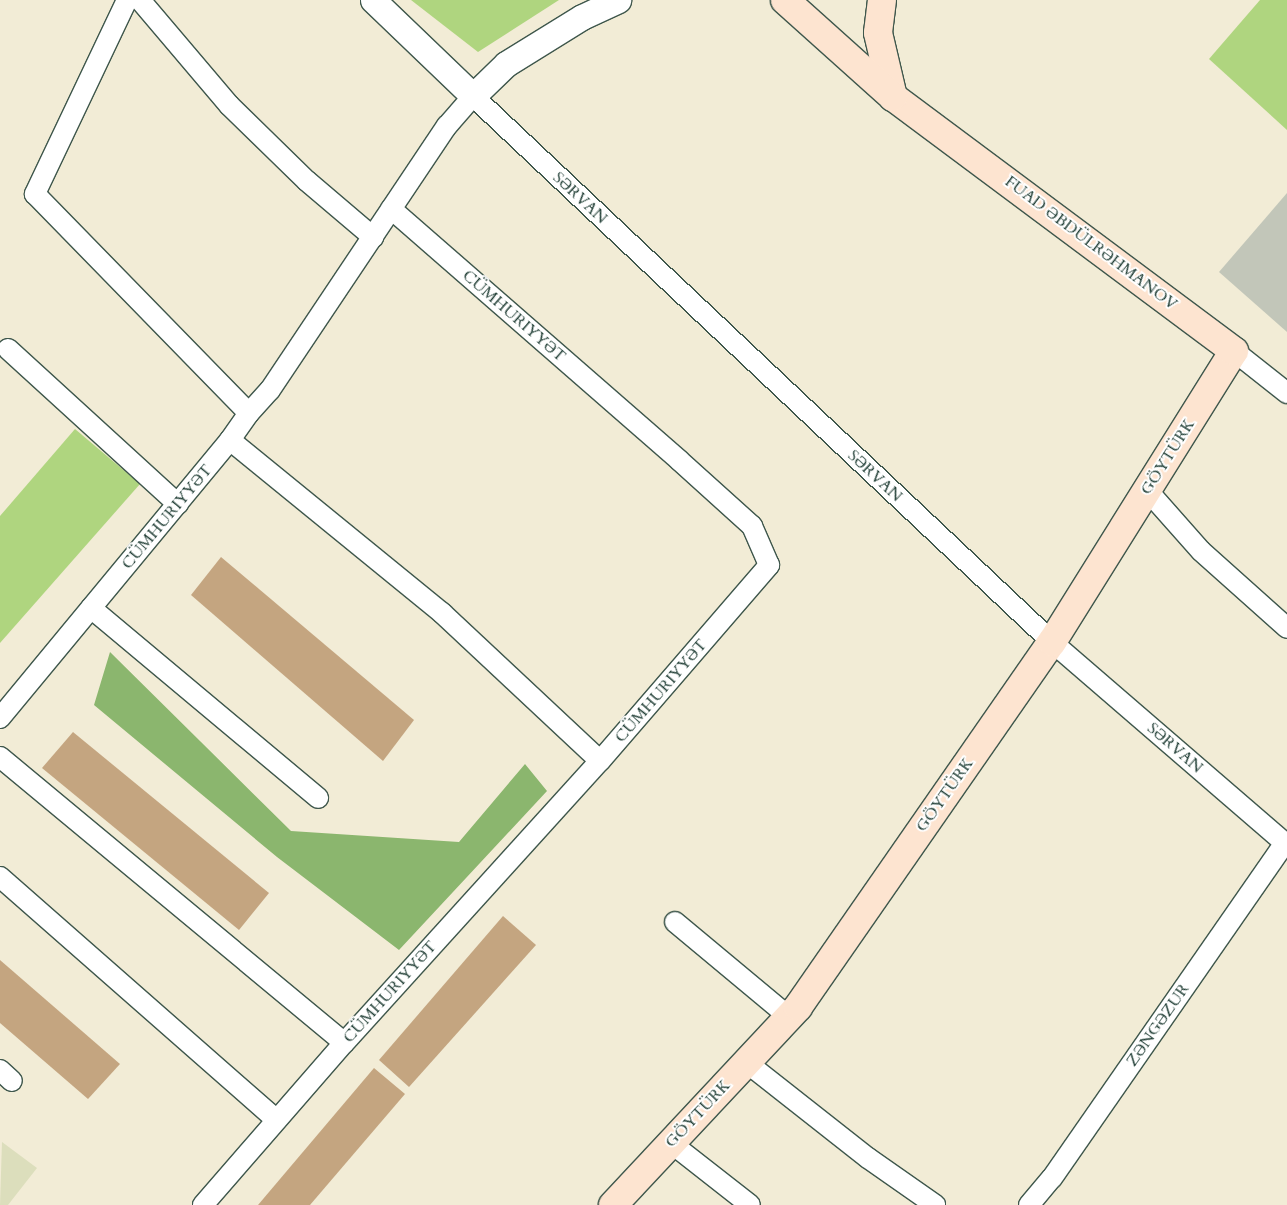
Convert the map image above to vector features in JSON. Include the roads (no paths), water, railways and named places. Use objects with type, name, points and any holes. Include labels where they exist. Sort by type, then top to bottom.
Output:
[{"type":"main road","name":"FUAD ƏBDÜLRƏHMANOV","points":[[785,0],[893,97],[1234,351]]},
{"type":"main road","points":[[882,0],[878,33],[893,97]]},
{"type":"main road","name":"GÖYTÜRK","points":[[613,1205],[798,1007],[1052,642],[1234,351]]},
{"type":"street","points":[[127,0],[35,194],[249,413]]},
{"type":"street","points":[[140,0],[230,105],[307,181],[373,237]]},
{"type":"street","points":[[374,0],[473,96]]},
{"type":"street","name":"CÜMHURIYYƏT","points":[[0,718],[178,504],[230,440],[249,413],[270,390],[447,126],[473,96],[506,64],[582,17],[618,0]]},
{"type":"street","name":"SƏRVAN","points":[[473,96],[1052,642],[1286,844]]},
{"type":"street","name":"CÜMHURIYYƏT","points":[[203,1205],[344,1043],[600,761],[769,565],[752,526],[391,209]]},
{"type":"street","points":[[8,349],[178,504]]},
{"type":"street","name":"FUAD ƏBDÜLRƏHMANOV","points":[[1234,351],[1287,393]]},
{"type":"street","points":[[230,440],[442,613],[600,761]]},
{"type":"street","points":[[1147,490],[1201,551],[1287,628]]},
{"type":"street","points":[[91,608],[318,798]]},
{"type":"street","points":[[0,756],[344,1043]]},
{"type":"street","name":"ZƏNGƏZUR","points":[[1028,1205],[1052,1178],[1286,844]]},
{"type":"street","points":[[0,876],[277,1120]]},
{"type":"street","points":[[675,922],[789,1017]]},
{"type":"street","points":[[746,1062],[868,1158],[935,1205]]},
{"type":"street","points":[[671,1143],[750,1205]]}]
